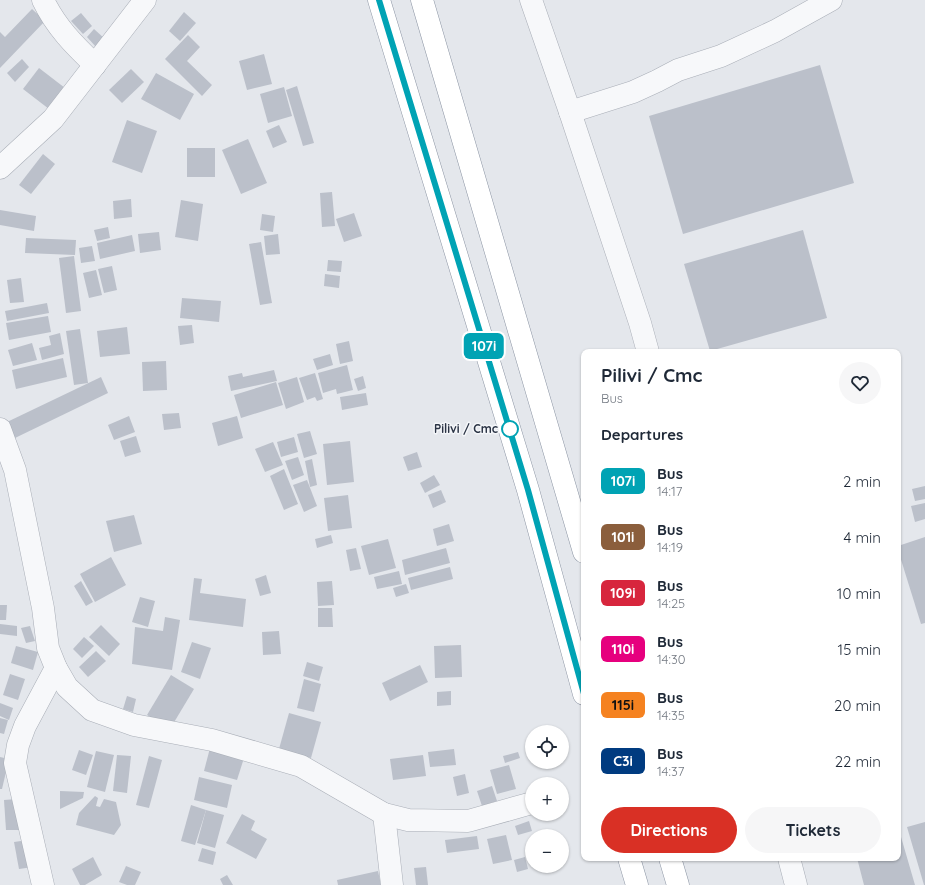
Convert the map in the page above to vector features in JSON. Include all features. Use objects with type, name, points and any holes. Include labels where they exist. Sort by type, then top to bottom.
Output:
[{"type":"highway","points":[[379,0],[528,490],[581,683]]},
{"type":"highway","points":[[422,0],[581,542]]},
{"type":"highway","points":[[630,861],[637,885]]},
{"type":"highway","points":[[671,861],[678,885]]},
{"type":"street","points":[[43,0],[50,15],[69,40],[95,65]]},
{"type":"street","points":[[0,168],[53,119],[145,0]]},
{"type":"street","points":[[530,0],[570,112],[640,323],[647,349]]},
{"type":"street","points":[[570,112],[633,92],[678,70],[720,56],[776,31],[831,0]]},
{"type":"street","points":[[0,429],[15,470],[43,608],[48,648],[56,668],[67,687],[92,710],[134,725],[212,740],[301,766],[384,814],[408,820],[468,821],[525,805]]},
{"type":"street","points":[[43,885],[9,743],[25,726],[56,668]]},
{"type":"street","points":[[384,814],[392,885]]},
{"type":"street","points":[[790,861],[796,885]]},
{"type":"building","points":[[32,9],[45,21],[0,68],[0,32],[5,37]]},
{"type":"building","points":[[184,12],[196,23],[180,41],[169,31]]},
{"type":"building","points":[[81,13],[92,26],[83,34],[71,21]]},
{"type":"building","points":[[94,29],[105,39],[96,47],[87,37]]},
{"type":"building","points":[[188,35],[200,47],[187,61],[212,85],[202,96],[165,59]]},
{"type":"building","points":[[264,54],[272,84],[247,90],[239,61]]},
{"type":"building","points":[[22,59],[29,67],[15,82],[7,73]]},
{"type":"building","points":[[820,65],[854,183],[683,234],[649,116]]},
{"type":"building","points":[[39,68],[65,88],[49,109],[23,89]]},
{"type":"building","points":[[131,69],[144,82],[122,103],[109,90]]},
{"type":"building","points":[[156,73],[194,94],[180,120],[141,99]]},
{"type":"building","points":[[297,86],[314,143],[303,146],[286,90]]},
{"type":"building","points":[[284,87],[292,116],[268,123],[260,94]]},
{"type":"building","points":[[127,120],[157,131],[142,173],[112,162]]},
{"type":"building","points":[[279,125],[287,142],[273,148],[266,131]]},
{"type":"building","points":[[248,139],[267,183],[241,194],[222,150]]},
{"type":"building","points":[[187,148],[215,148],[215,177],[187,177]]},
{"type":"building","points":[[43,154],[55,164],[31,194],[19,185]]},
{"type":"building","points":[[332,192],[335,226],[322,227],[320,193]]},
{"type":"building","points":[[131,199],[132,217],[114,219],[113,201]]},
{"type":"building","points":[[181,200],[203,204],[198,241],[175,237]]},
{"type":"building","points":[[0,210],[36,216],[34,231],[0,225]]},
{"type":"building","points":[[354,213],[362,236],[344,242],[336,219]]},
{"type":"building","points":[[262,214],[275,216],[273,232],[260,230]]},
{"type":"building","points":[[108,227],[110,238],[97,241],[94,230]]},
{"type":"building","points":[[803,230],[827,318],[717,349],[709,349],[684,264]]},
{"type":"building","points":[[159,232],[161,250],[140,253],[138,234]]},
{"type":"building","points":[[278,234],[280,254],[266,255],[264,236]]},
{"type":"building","points":[[132,235],[135,251],[100,259],[97,243]]},
{"type":"building","points":[[26,238],[76,240],[75,255],[25,253]]},
{"type":"building","points":[[261,242],[272,303],[260,305],[249,244]]},
{"type":"building","points":[[92,246],[95,261],[81,263],[79,248]]},
{"type":"building","points":[[74,256],[81,311],[66,313],[59,258]]},
{"type":"building","points":[[328,260],[342,261],[341,272],[327,271]]},
{"type":"building","points":[[112,266],[117,290],[104,293],[98,269]]},
{"type":"building","points":[[96,270],[102,295],[89,298],[83,273]]},
{"type":"building","points":[[325,274],[340,276],[339,288],[324,286]]},
{"type":"building","points":[[21,278],[24,302],[10,303],[7,280]]},
{"type":"building","points":[[182,298],[221,301],[219,322],[180,318]]},
{"type":"building","points":[[47,303],[49,313],[7,321],[5,311]]},
{"type":"building","points":[[48,316],[51,332],[9,340],[6,323]]},
{"type":"building","points":[[192,325],[194,343],[180,345],[178,326]]},
{"type":"building","points":[[127,327],[130,354],[100,357],[97,331]]},
{"type":"building","points":[[80,329],[88,383],[74,385],[66,331]]},
{"type":"building","points":[[60,333],[64,354],[42,360],[39,348],[51,345],[49,336]]},
{"type":"building","points":[[349,341],[353,361],[340,364],[336,344]]},
{"type":"building","points":[[32,343],[37,360],[13,366],[8,350]]},
{"type":"building","points":[[330,354],[333,365],[317,370],[313,359]]},
{"type":"building","points":[[63,358],[67,377],[16,389],[12,370]]},
{"type":"building","points":[[166,361],[167,390],[143,391],[142,362]]},
{"type":"building","points":[[347,365],[353,390],[337,394],[336,389],[323,393],[318,373]]},
{"type":"building","points":[[274,370],[277,381],[231,391],[228,376],[242,373],[243,377]]},
{"type":"building","points":[[315,373],[323,399],[317,401],[315,397],[307,400],[299,378]]},
{"type":"building","points":[[363,376],[366,388],[358,391],[354,379]]},
{"type":"building","points":[[101,377],[108,393],[15,438],[7,422]]},
{"type":"building","points":[[297,377],[304,402],[286,409],[278,383]]},
{"type":"building","points":[[276,382],[283,405],[241,418],[234,395]]},
{"type":"building","points":[[366,393],[368,405],[342,410],[340,397]]},
{"type":"building","points":[[179,413],[181,428],[164,430],[162,414]]},
{"type":"building","points":[[129,416],[135,432],[114,440],[108,425]]},
{"type":"building","points":[[237,416],[243,438],[218,446],[212,423]]},
{"type":"building","points":[[310,431],[317,454],[304,458],[297,434]]},
{"type":"building","points":[[136,436],[141,452],[125,457],[120,441]]},
{"type":"building","points":[[294,437],[298,452],[281,457],[277,442]]},
{"type":"building","points":[[350,441],[354,482],[327,485],[323,444]]},
{"type":"building","points":[[273,442],[283,465],[265,472],[255,449]]},
{"type":"building","points":[[417,452],[422,467],[408,471],[403,457]]},
{"type":"building","points":[[298,457],[304,475],[292,480],[285,461]]},
{"type":"building","points":[[312,459],[317,485],[310,487],[305,461]]},
{"type":"building","points":[[284,469],[298,504],[284,510],[270,476]]},
{"type":"building","points":[[434,475],[440,485],[425,493],[420,483]]},
{"type":"building","points":[[307,480],[317,506],[304,512],[293,485]]},
{"type":"building","points":[[925,486],[925,499],[915,501],[912,489]]},
{"type":"building","points":[[441,490],[446,502],[433,508],[428,495]]},
{"type":"building","points":[[348,495],[352,528],[328,531],[324,498]]},
{"type":"building","points":[[925,503],[925,519],[915,522],[911,506]]},
{"type":"building","points":[[134,515],[142,544],[114,552],[106,521]]},
{"type":"building","points":[[449,524],[454,541],[437,546],[433,529]]},
{"type":"building","points":[[331,535],[333,543],[317,548],[315,539]]},
{"type":"building","points":[[925,537],[925,623],[921,624],[901,560],[901,545]]},
{"type":"building","points":[[388,539],[396,568],[369,575],[361,546]]},
{"type":"building","points":[[356,548],[361,569],[350,571],[346,550]]},
{"type":"building","points":[[446,548],[450,563],[405,575],[402,560]]},
{"type":"building","points":[[111,557],[126,585],[95,602],[80,574]]},
{"type":"building","points":[[450,567],[453,579],[411,590],[408,578]]},
{"type":"building","points":[[399,571],[402,584],[377,589],[374,577]]},
{"type":"building","points":[[266,575],[271,593],[260,596],[255,579]]},
{"type":"building","points":[[194,578],[202,579],[200,593],[246,599],[243,627],[189,620]]},
{"type":"building","points":[[81,581],[93,602],[86,606],[74,586]]},
{"type":"building","points":[[332,581],[334,605],[318,606],[317,582]]},
{"type":"building","points":[[406,584],[409,593],[396,597],[393,588]]},
{"type":"building","points":[[140,597],[155,601],[148,627],[132,622]]},
{"type":"building","points":[[0,605],[7,605],[6,620],[0,620]]},
{"type":"building","points":[[318,608],[332,608],[333,627],[318,627]]},
{"type":"building","points":[[165,617],[180,620],[172,670],[132,664],[135,627],[163,631]]},
{"type":"building","points":[[0,624],[17,626],[17,636],[0,634]]},
{"type":"building","points":[[101,625],[120,644],[109,656],[89,637]]},
{"type":"building","points":[[30,626],[35,641],[26,643],[21,628]]},
{"type":"building","points":[[279,631],[281,654],[263,655],[262,632]]},
{"type":"building","points":[[84,637],[94,646],[82,658],[73,649]]},
{"type":"building","points":[[192,642],[211,648],[200,679],[181,672]]},
{"type":"building","points":[[461,645],[462,677],[435,678],[434,646]]},
{"type":"building","points":[[16,646],[38,652],[33,670],[11,663]]},
{"type":"building","points":[[96,651],[106,661],[88,677],[79,667]]},
{"type":"building","points":[[307,662],[323,667],[319,681],[303,676]]},
{"type":"building","points":[[420,665],[428,682],[390,701],[382,683]]},
{"type":"building","points":[[10,674],[25,679],[18,700],[3,695]]},
{"type":"building","points":[[171,675],[194,689],[170,729],[147,715]]},
{"type":"building","points":[[304,679],[321,684],[314,712],[297,708]]},
{"type":"building","points":[[451,691],[451,705],[437,706],[437,692]]},
{"type":"building","points":[[127,696],[136,699],[133,712],[123,709]]},
{"type":"building","points":[[0,703],[13,708],[9,720],[0,716]]},
{"type":"building","points":[[289,713],[321,722],[311,758],[279,749]]},
{"type":"building","points":[[0,718],[8,720],[4,734],[0,733]]},
{"type":"building","points":[[210,748],[244,758],[237,780],[204,771]]},
{"type":"building","points":[[454,749],[456,765],[430,767],[428,752]]},
{"type":"building","points":[[79,750],[93,755],[86,775],[72,770]]},
{"type":"building","points":[[96,751],[114,755],[105,792],[87,787]]},
{"type":"building","points":[[518,752],[520,758],[505,763],[503,756]]},
{"type":"building","points":[[117,755],[131,756],[127,793],[113,791]]},
{"type":"building","points":[[423,755],[426,776],[393,780],[390,759]]},
{"type":"building","points":[[149,756],[162,760],[149,808],[136,805]]},
{"type":"building","points":[[0,757],[9,759],[2,789],[0,789]]},
{"type":"building","points":[[509,765],[516,789],[497,794],[490,770]]},
{"type":"building","points":[[465,774],[469,793],[457,796],[453,777]]},
{"type":"building","points":[[199,777],[232,785],[227,808],[194,800]]},
{"type":"building","points":[[492,786],[497,801],[482,806],[477,791]]},
{"type":"building","points":[[60,791],[84,792],[83,798],[60,809]]},
{"type":"building","points":[[95,796],[98,798],[96,806],[100,807],[104,799],[116,802],[121,825],[114,835],[76,825],[79,813]]},
{"type":"building","points":[[17,799],[19,830],[6,830],[4,800]]},
{"type":"building","points":[[191,805],[206,810],[195,845],[181,841]]},
{"type":"building","points":[[206,810],[224,815],[215,848],[197,843]]},
{"type":"building","points":[[242,814],[255,821],[251,830],[267,839],[256,859],[226,843]]},
{"type":"building","points":[[529,821],[531,829],[525,829],[525,833],[518,835],[515,826]]},
{"type":"building","points":[[925,822],[925,885],[924,885],[907,827]]},
{"type":"building","points":[[506,835],[512,860],[493,864],[487,839]]},
{"type":"building","points":[[477,836],[479,849],[447,853],[445,840]]},
{"type":"building","points":[[901,837],[915,885],[864,885],[858,861],[901,861]]},
{"type":"building","points":[[28,840],[33,867],[19,869],[14,842]]},
{"type":"building","points":[[202,848],[216,852],[213,865],[198,861]]},
{"type":"building","points":[[93,857],[102,875],[85,885],[80,885],[72,869]]},
{"type":"building","points":[[525,857],[525,870],[517,872],[514,860]]},
{"type":"building","points":[[126,866],[141,872],[135,885],[127,885],[119,882]]},
{"type":"building","points":[[426,867],[428,885],[416,885],[414,868]]},
{"type":"building","points":[[378,871],[381,885],[338,885],[337,880]]},
{"type":"building","points":[[227,875],[233,885],[223,885],[220,879]]},
{"type":"bus line","name":"107i","points":[[379,0],[528,490],[581,683]]},
{"type":"place","name":"Pilivi / Cmc","points":[[510,429]]}]
